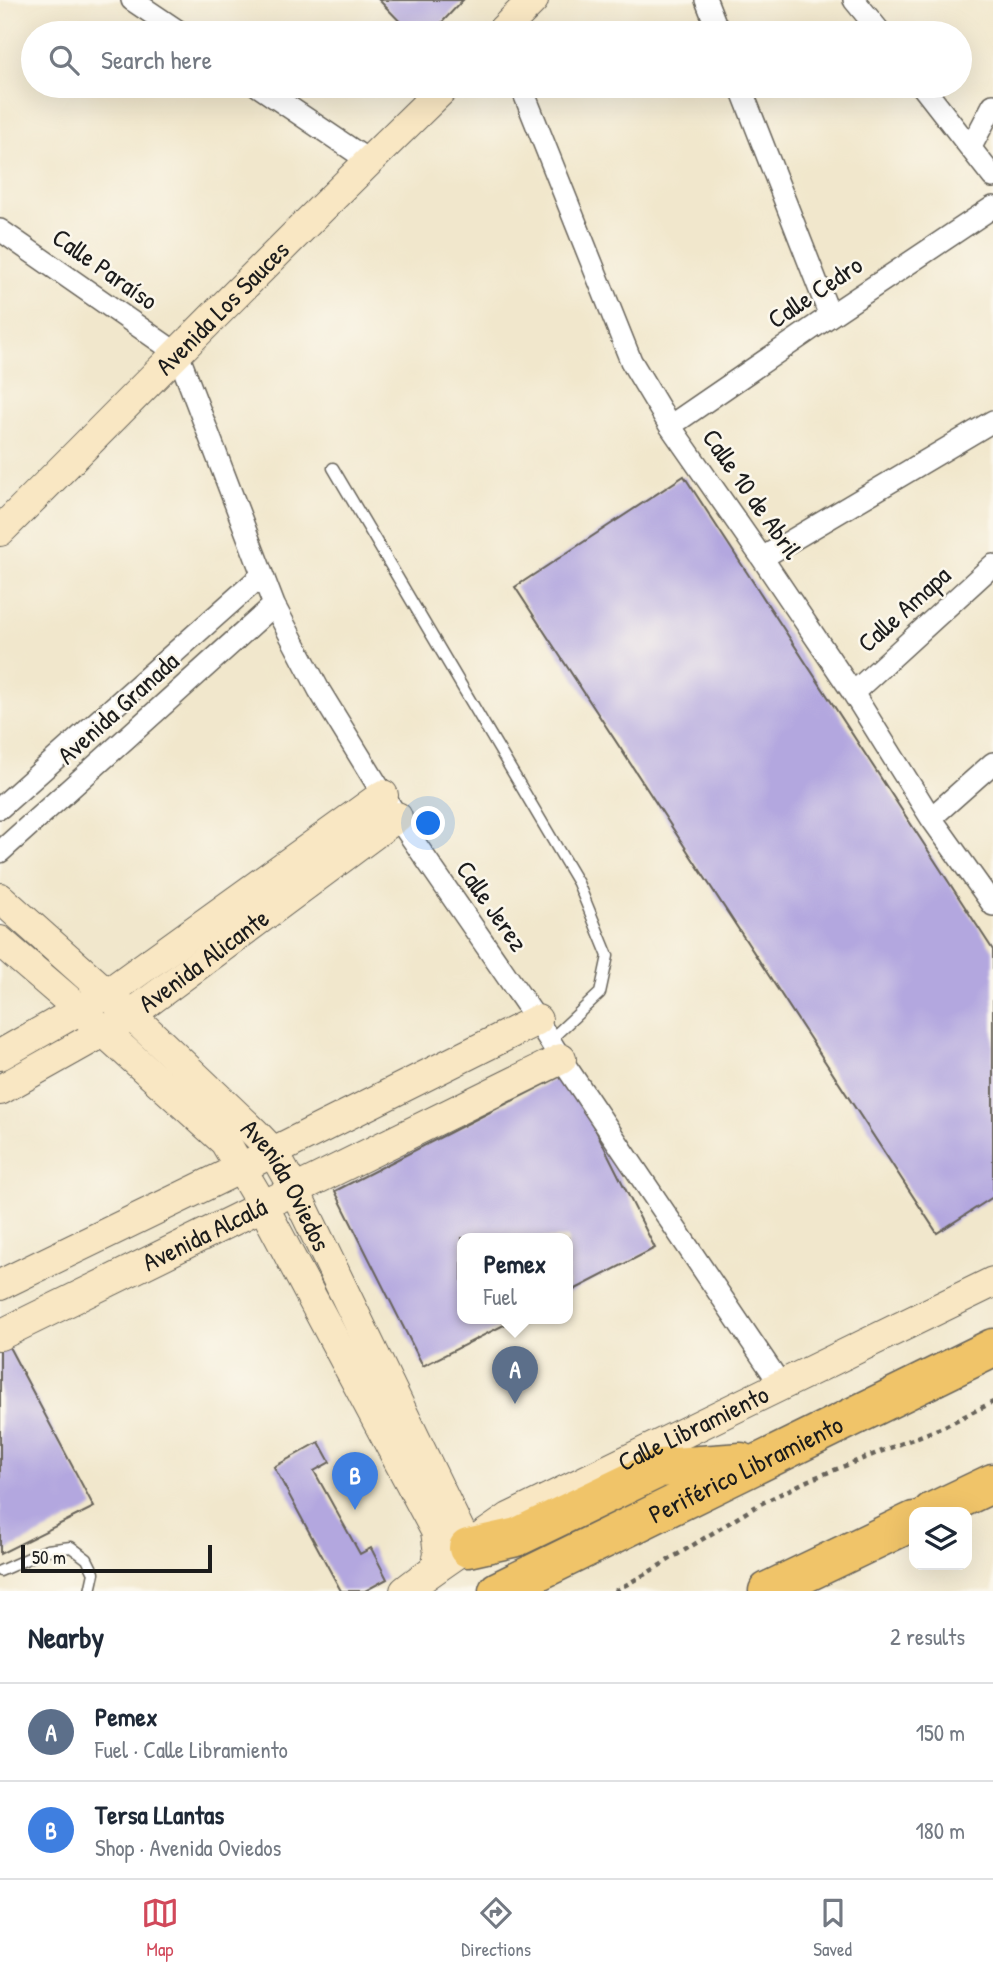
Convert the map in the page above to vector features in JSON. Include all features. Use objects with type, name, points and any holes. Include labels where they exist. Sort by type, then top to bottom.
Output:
[{"type":"highway","name":"Periférico Libramiento","points":[[498,1591],[993,1348]]},
{"type":"highway","points":[[468,1548],[517,1537],[660,1468],[761,1461]]},
{"type":"highway","points":[[943,1507],[993,1483]]},
{"type":"highway","points":[[768,1591],[909,1523]]},
{"type":"street","points":[[132,0],[163,21]]},
{"type":"street","points":[[512,21],[533,0]]},
{"type":"street","points":[[706,0],[714,21]]},
{"type":"street","points":[[854,0],[871,21]]},
{"type":"street","points":[[276,98],[369,161]]},
{"type":"street","name":"Avenida Los Sauces","points":[[0,531],[434,98]]},
{"type":"street","name":"Calle 10 de Abril","points":[[526,98],[631,361],[670,426],[853,694],[931,818],[993,905]]},
{"type":"street","points":[[745,98],[830,316]]},
{"type":"street","points":[[932,98],[993,177]]},
{"type":"street","points":[[971,147],[993,105]]},
{"type":"street","name":"Calle Cedro","points":[[670,426],[993,207]]},
{"type":"street","name":"Calle Paraíso","points":[[0,230],[178,354]]},
{"type":"street","name":"Calle Jerez","points":[[178,354],[274,605],[319,690],[390,806],[781,1385]]},
{"type":"street","points":[[762,558],[993,421]]},
{"type":"street","name":"Calle Amapa","points":[[853,694],[993,565]]},
{"type":"street","name":"Avenida Granada","points":[[0,808],[262,575]]},
{"type":"street","name":"Avenida Granada","points":[[0,852],[274,605]]},
{"type":"street","points":[[931,818],[993,763]]},
{"type":"street","name":"Avenida Alicante","points":[[0,1055],[107,994],[390,806]]},
{"type":"street","name":"Avenida Alicante","points":[[0,1090],[131,1015],[390,806]]},
{"type":"street","name":"Avenida Oviedos","points":[[0,898],[131,1015],[273,1152],[295,1191],[468,1548]]},
{"type":"street","name":"Avenida Oviedos","points":[[0,941],[104,1031],[225,1142],[436,1531],[439,1554],[436,1567]]},
{"type":"street","name":"Avenida Alcalá","points":[[0,1285],[273,1152],[549,1040]]},
{"type":"street","name":"Avenida Alcalá","points":[[0,1335],[295,1191],[549,1040]]},
{"type":"street","name":"Calle Libramiento","points":[[405,1591],[509,1518],[993,1282]]},
{"type":"lane","points":[[333,468],[578,883],[608,956],[600,993],[549,1040]]},
{"type":"lane","points":[[0,1571],[47,1550],[71,1547],[87,1559],[94,1573],[90,1591]]},
{"type":"path","points":[[615,1591],[760,1504],[809,1480],[943,1427],[993,1402]]},
{"type":"building","points":[[379,0],[463,0],[443,21],[399,21]]},
{"type":"building","points":[[684,476],[993,950],[993,1197],[937,1233],[515,587]]},
{"type":"building","points":[[567,1073],[655,1248],[573,1290],[573,1233],[457,1233],[457,1324],[506,1324],[423,1366],[335,1191]]},
{"type":"building","points":[[8,1345],[94,1507],[0,1554],[0,1349]]},
{"type":"building","points":[[319,1442],[330,1462],[314,1471],[360,1554],[371,1548],[387,1579],[365,1591],[341,1591],[274,1467]]},
{"type":"place","name":"Pemex","points":[[515,1404]]},
{"type":"place","name":"Tersa LLantas","points":[[355,1510]]}]
